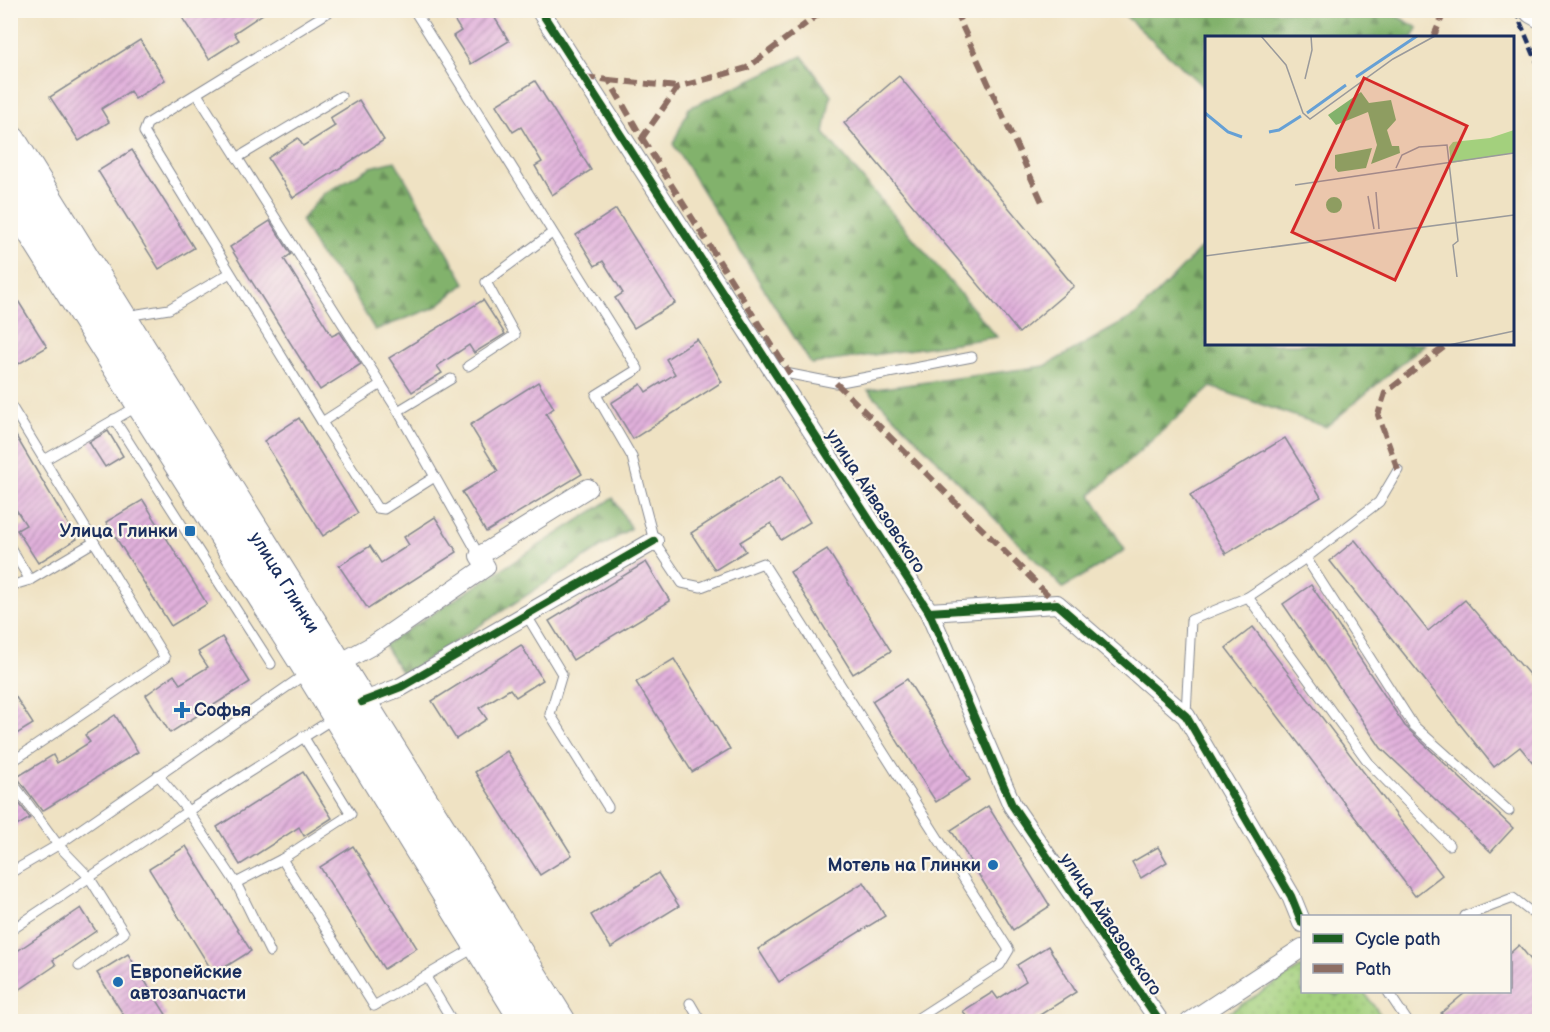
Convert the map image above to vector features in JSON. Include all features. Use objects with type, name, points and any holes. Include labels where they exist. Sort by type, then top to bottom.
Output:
[{"type":"highway","name":"улица Глинки","points":[[10,142],[120,317],[154,396]]},
{"type":"highway","name":"улица Глинки","points":[[13,204],[154,396],[325,667],[481,944],[528,1022]]},
{"type":"highway","name":"улица Глинки","points":[[350,709],[559,1022]]},
{"type":"main road","points":[[1533,10],[1539,14]]},
{"type":"street","name":"улица Айвазовского","points":[[540,10],[644,175],[775,371],[929,612],[1012,805],[1160,1022]]},
{"type":"street","points":[[325,667],[373,645],[482,561],[588,488]]},
{"type":"street","points":[[350,709],[401,687],[654,541]]},
{"type":"street","points":[[929,612],[1057,604],[1186,716],[1291,896],[1301,921]]},
{"type":"street","points":[[1189,1022],[1301,949]]},
{"type":"lane","points":[[332,10],[147,124],[144,132],[376,508],[384,509],[433,478]]},
{"type":"lane","points":[[414,10],[638,369],[596,395],[632,457],[654,541],[682,583],[701,587],[763,563],[1009,950],[1000,965],[912,1022]]},
{"type":"lane","points":[[197,94],[398,411],[433,478],[482,561]]},
{"type":"lane","points":[[237,158],[341,96]]},
{"type":"lane","points":[[468,366],[515,336],[486,282],[552,233]]},
{"type":"lane","points":[[120,317],[170,309],[230,273]]},
{"type":"lane","points":[[775,371],[836,383],[972,357]]},
{"type":"lane","points":[[398,411],[451,379]]},
{"type":"lane","points":[[322,423],[381,384]]},
{"type":"lane","points":[[46,459],[154,396]]},
{"type":"lane","points":[[10,404],[46,459],[165,658],[10,763]]},
{"type":"lane","points":[[114,419],[271,664]]},
{"type":"lane","points":[[1186,716],[1191,620],[1248,597],[1306,558],[1379,502],[1398,470]]},
{"type":"lane","points":[[10,586],[30,580],[94,542]]},
{"type":"lane","points":[[10,547],[30,580]]},
{"type":"lane","points":[[1306,558],[1413,725],[1509,812]]},
{"type":"lane","points":[[1248,597],[1369,763],[1449,844]]},
{"type":"lane","points":[[527,616],[562,674],[550,714],[608,807]]},
{"type":"lane","points":[[10,873],[58,845],[158,775],[325,667]]},
{"type":"lane","points":[[10,931],[188,811],[303,736],[350,709]]},
{"type":"lane","points":[[236,883],[282,859],[351,814],[303,736]]},
{"type":"lane","points":[[158,775],[188,811],[236,883],[270,952]]},
{"type":"lane","points":[[10,779],[58,845],[89,877],[124,933],[79,966]]},
{"type":"lane","points":[[282,859],[374,1006],[481,944]]},
{"type":"lane","points":[[1468,915],[1513,898],[1539,919]]},
{"type":"lane","points":[[426,977],[453,1022]]},
{"type":"lane","points":[[1389,993],[1408,1022]]},
{"type":"lane","points":[[690,1003],[701,1022]]},
{"type":"green space","points":[[1120,11],[1388,11],[1418,28],[1414,36],[1205,36],[1205,88]]},
{"type":"green space","points":[[802,56],[831,95],[824,133],[997,337],[811,364],[673,144],[689,108]]},
{"type":"green space","points":[[395,161],[465,283],[436,307],[375,330],[350,288],[320,255],[301,220],[323,194],[371,167]]},
{"type":"green space","points":[[1205,244],[1205,345],[1424,345],[1326,427],[1211,387],[1091,495],[1125,550],[1063,588],[868,390],[1045,366],[1136,315]]},
{"type":"green space","points":[[613,498],[631,528],[403,675],[384,645]]},
{"type":"green space","points":[[1301,968],[1301,993],[1332,993],[1337,996],[1342,993],[1365,993],[1385,1021],[1215,1021]]},
{"type":"building","points":[[196,10],[269,10],[234,33],[239,40],[209,59],[183,19]]},
{"type":"building","points":[[448,10],[490,10],[509,41],[471,64],[453,36],[461,31]]},
{"type":"building","points":[[140,40],[165,80],[135,99],[130,91],[101,109],[109,122],[79,141],[50,97]]},
{"type":"building","points":[[899,76],[1074,286],[1019,333],[844,123]]},
{"type":"building","points":[[535,81],[591,170],[552,195],[535,166],[542,162],[521,127],[513,132],[496,105]]},
{"type":"building","points":[[359,100],[384,140],[293,198],[268,158],[298,138],[303,146],[335,126],[330,118]]},
{"type":"building","points":[[132,150],[194,248],[159,269],[98,171]]},
{"type":"building","points":[[616,209],[675,303],[634,328],[615,298],[623,293],[603,261],[595,266],[576,235]]},
{"type":"building","points":[[270,221],[291,254],[284,259],[332,336],[340,332],[361,364],[320,390],[230,247]]},
{"type":"building","points":[[10,288],[47,347],[10,369]]},
{"type":"building","points":[[483,300],[505,334],[474,353],[469,345],[437,366],[442,373],[412,392],[389,358]]},
{"type":"building","points":[[697,339],[722,382],[633,439],[611,403],[641,384],[646,392],[675,374],[666,359]]},
{"type":"building","points":[[538,382],[554,408],[546,414],[582,474],[486,532],[462,492],[498,471],[470,425]]},
{"type":"building","points":[[299,418],[358,513],[323,536],[264,441]]},
{"type":"building","points":[[10,426],[77,539],[38,563],[17,530],[26,525],[10,500]]},
{"type":"building","points":[[108,431],[123,456],[105,467],[89,442]]},
{"type":"building","points":[[1285,438],[1321,497],[1226,554],[1190,495]]},
{"type":"building","points":[[781,476],[810,522],[781,540],[771,523],[740,542],[746,551],[715,570],[691,533]]},
{"type":"building","points":[[143,500],[207,604],[171,626],[106,522]]},
{"type":"building","points":[[435,517],[457,552],[368,609],[339,566],[370,546],[381,563],[409,545],[404,537]]},
{"type":"building","points":[[1355,540],[1428,631],[1465,600],[1539,686],[1539,770],[1520,747],[1494,767],[1330,561]]},
{"type":"building","points":[[827,549],[891,651],[853,674],[790,572]]},
{"type":"building","points":[[646,562],[670,601],[573,660],[549,621]]},
{"type":"building","points":[[1311,585],[1405,726],[1513,828],[1491,852],[1381,748],[1283,604]]},
{"type":"building","points":[[1253,627],[1442,875],[1415,896],[1226,648]]},
{"type":"building","points":[[222,637],[250,682],[170,733],[146,695],[174,675],[180,684],[208,667],[198,652]]},
{"type":"building","points":[[521,645],[543,680],[516,697],[510,689],[479,708],[487,719],[456,739],[432,701]]},
{"type":"building","points":[[674,659],[730,749],[692,772],[636,682]]},
{"type":"building","points":[[907,679],[970,780],[936,802],[872,701]]},
{"type":"building","points":[[10,688],[33,724],[10,738]]},
{"type":"building","points":[[115,715],[138,752],[42,811],[17,777],[53,755],[57,763],[90,742],[85,735]]},
{"type":"building","points":[[507,751],[572,855],[540,875],[475,772]]},
{"type":"building","points":[[303,772],[332,818],[304,836],[299,827],[240,865],[217,827]]},
{"type":"building","points":[[10,791],[30,818],[10,830]]},
{"type":"building","points":[[988,806],[1050,906],[1013,930],[951,830]]},
{"type":"building","points":[[186,846],[251,951],[214,974],[149,869]]},
{"type":"building","points":[[353,846],[417,948],[384,969],[320,867]]},
{"type":"building","points":[[1158,847],[1167,862],[1141,878],[1132,862]]},
{"type":"building","points":[[658,873],[679,906],[611,948],[591,915]]},
{"type":"building","points":[[864,882],[885,916],[779,982],[758,949]]},
{"type":"building","points":[[81,908],[96,931],[53,960],[56,965],[19,990],[10,977],[10,956]]},
{"type":"building","points":[[1519,945],[1539,970],[1539,1022],[1449,1022],[1441,1013],[1465,993],[1511,993],[1511,952]]},
{"type":"building","points":[[1048,946],[1076,992],[1029,1022],[970,1022],[963,1011],[993,992],[998,999],[1026,981],[1017,965]]},
{"type":"building","points":[[128,954],[167,1016],[158,1022],[128,1022],[97,973]]},
{"type":"railway","points":[[1515,10],[1540,69]]},
{"type":"marked path","points":[[584,77],[609,80],[642,138],[678,87],[747,68],[824,10]]},
{"type":"marked path","points":[[955,10],[1043,204]]},
{"type":"marked path","points":[[1434,36],[1445,10]]},
{"type":"marked path","points":[[609,80],[678,87]]},
{"type":"marked path","points":[[642,138],[790,374]]},
{"type":"marked path","points":[[1398,470],[1378,415],[1385,393],[1447,345]]},
{"type":"marked path","points":[[836,383],[1057,604]]},
{"type":"cycle path","points":[[540,10],[929,612],[1012,805],[1160,1022]]},
{"type":"cycle path","points":[[362,702],[401,687],[654,541]]},
{"type":"cycle path","points":[[929,612],[1057,604],[1186,716],[1291,896],[1301,921]]},
{"type":"place","name":"Улица Глинки","points":[[190,531]]},
{"type":"place","name":"Софья","points":[[182,710]]},
{"type":"place","name":"Мотель на Глинки","points":[[993,865]]},
{"type":"place","name":"Европейские автозапчасти","points":[[118,982]]}]
